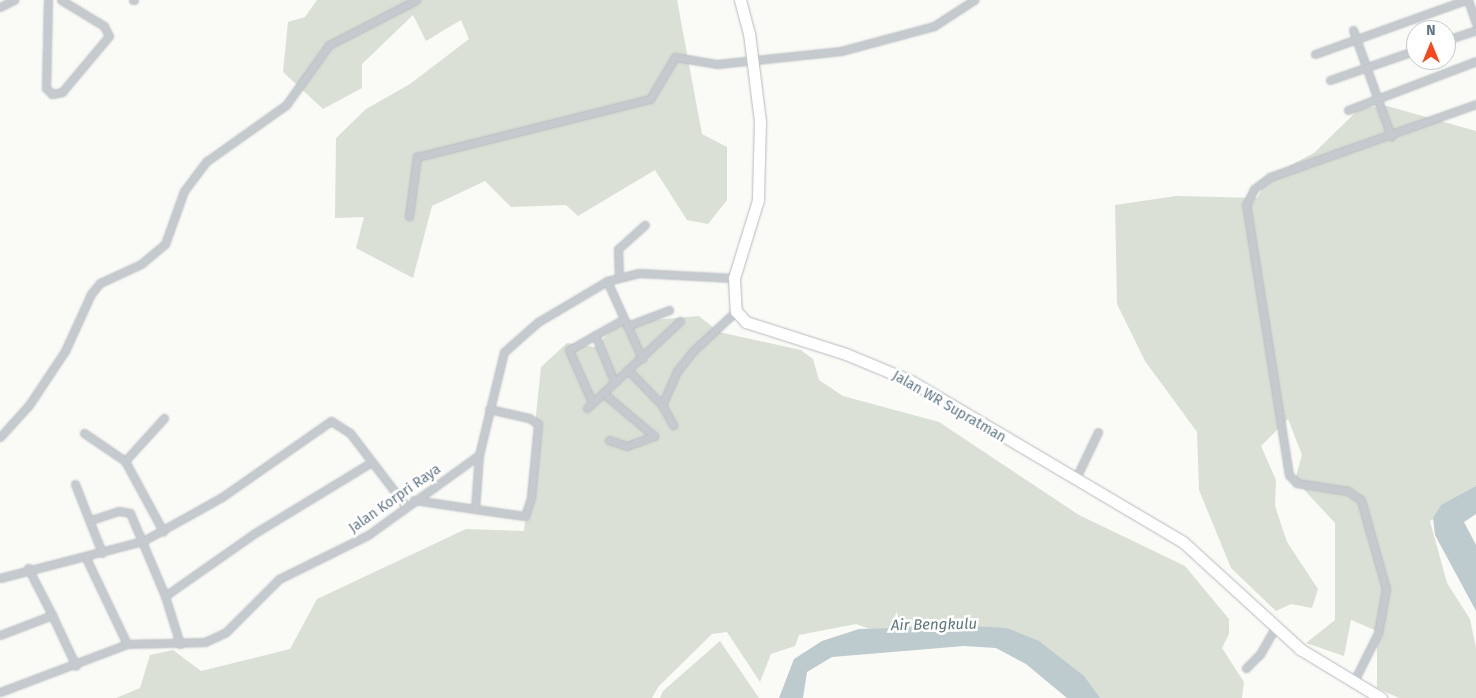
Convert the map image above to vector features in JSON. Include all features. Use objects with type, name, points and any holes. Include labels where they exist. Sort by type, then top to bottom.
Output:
[{"type":"highway","points":[[736,311],[734,278],[754,218],[759,182],[760,121],[752,62],[740,0]]},
{"type":"highway","name":"Jalan WR Supratman","points":[[736,311],[754,327],[846,354],[912,381],[1074,481],[1183,542],[1313,659],[1380,698]]},
{"type":"street","points":[[0,6],[14,0]]},
{"type":"street","points":[[48,0],[46,88],[52,94],[62,92],[109,36],[104,26],[62,0]]},
{"type":"street","points":[[0,437],[30,405],[65,350],[83,304],[95,289],[141,264],[165,244],[184,191],[207,161],[280,111],[329,45],[416,0]]},
{"type":"street","points":[[409,216],[417,157],[650,99],[676,58],[716,64],[752,62],[905,37],[934,26],[974,0]]},
{"type":"street","points":[[1315,54],[1467,0],[1476,23]]},
{"type":"street","points":[[1352,30],[1368,67],[1391,136]]},
{"type":"street","points":[[1456,37],[1476,30]]},
{"type":"street","points":[[1330,80],[1406,54]]},
{"type":"street","points":[[1348,110],[1476,61]]},
{"type":"street","points":[[1353,683],[1378,632],[1386,589],[1361,500],[1348,491],[1298,483],[1289,475],[1246,205],[1254,189],[1270,177],[1391,136],[1476,104]]},
{"type":"street","points":[[619,276],[618,249],[645,225]]},
{"type":"street","points":[[476,509],[479,455],[504,352],[538,322],[607,281],[619,276],[639,273],[734,278]]},
{"type":"street","points":[[607,281],[642,358]]},
{"type":"street","points":[[670,310],[625,322],[595,335],[569,351],[589,405],[680,321]]},
{"type":"street","points":[[662,405],[677,371],[692,351],[736,311]]},
{"type":"street","points":[[595,335],[614,381]]},
{"type":"street","points":[[628,370],[662,405],[673,425]]},
{"type":"street","points":[[603,393],[654,436],[627,446],[610,440]]},
{"type":"street","points":[[414,500],[523,516],[531,497],[538,424],[529,418],[489,409]]},
{"type":"street","points":[[125,461],[164,418]]},
{"type":"street","points":[[0,578],[28,568],[86,558],[143,541],[222,497],[331,421],[343,425],[405,504]]},
{"type":"street","points":[[1074,481],[1098,432]]},
{"type":"street","points":[[84,433],[125,461],[163,531]]},
{"type":"street","name":"Jalan Korpri Raya","points":[[0,692],[76,666],[127,644],[180,644],[216,638],[279,580],[349,546],[405,504],[414,500],[479,455]]},
{"type":"street","points":[[165,596],[255,533],[372,462]]},
{"type":"street","points":[[75,484],[91,520],[102,553]]},
{"type":"street","points":[[91,520],[125,511],[143,541],[165,596],[180,644]]},
{"type":"street","points":[[86,558],[127,644]]},
{"type":"street","points":[[28,568],[76,666]]},
{"type":"street","points":[[0,635],[52,615]]},
{"type":"street","points":[[1246,668],[1260,654],[1276,626]]},
{"type":"shaded area","points":[[317,0],[677,0],[702,134],[727,147],[727,200],[708,224],[687,220],[655,170],[578,216],[566,205],[511,207],[485,181],[432,206],[413,278],[356,248],[364,217],[335,218],[336,138],[366,109],[410,84],[469,39],[461,20],[426,41],[413,15],[362,64],[362,88],[323,109],[283,72],[288,22],[305,17]]},
{"type":"shaded area","points":[[1387,106],[1476,131],[1476,492],[1430,521],[1447,583],[1470,619],[1476,648],[1476,698],[1399,698],[1377,688],[1377,631],[1351,620],[1344,656],[1306,643],[1335,620],[1335,523],[1295,480],[1302,455],[1288,419],[1261,446],[1276,480],[1275,506],[1287,542],[1318,589],[1312,608],[1291,604],[1276,611],[1231,568],[1199,490],[1197,432],[1145,361],[1117,304],[1115,205],[1176,196],[1257,198],[1270,176],[1314,153],[1360,108]]},
{"type":"shaded area","points":[[699,316],[719,332],[801,350],[813,359],[819,380],[843,396],[939,422],[1079,515],[1185,566],[1229,619],[1229,634],[1222,648],[1244,682],[1242,698],[1084,698],[993,630],[939,626],[898,639],[856,624],[799,635],[795,646],[771,654],[760,682],[727,632],[712,634],[658,687],[652,698],[116,698],[140,688],[150,655],[173,650],[201,671],[290,649],[317,599],[466,529],[524,531],[541,367],[567,343],[595,347],[619,323]]},
{"type":"shaded area","points":[[1476,486],[1476,514],[1464,522],[1476,545],[1476,611],[1435,535],[1433,518],[1441,505]]},
{"type":"shaded area","points":[[970,626],[1007,628],[1039,641],[1084,676],[1100,698],[1067,698],[1026,664],[996,648],[964,646],[832,657],[807,672],[803,698],[779,698],[794,659],[822,641],[859,629]]},
{"type":"shaded area","points":[[720,641],[759,698],[660,698],[663,691]]},
{"type":"water label","name":"Air Bengkulu","points":[[934,625]]}]
